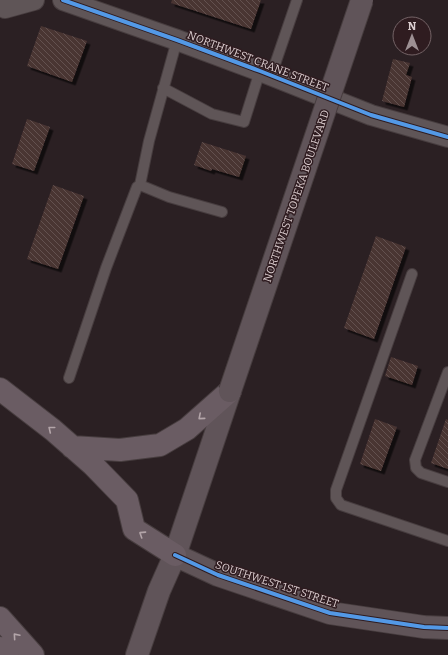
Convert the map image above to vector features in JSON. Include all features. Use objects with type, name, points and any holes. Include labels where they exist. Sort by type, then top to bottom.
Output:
[{"type":"highway","points":[[0,389],[53,430],[93,465],[127,500],[134,529],[175,555]]},
{"type":"highway","points":[[72,447],[120,450],[160,445],[187,429],[230,391]]},
{"type":"highway","points":[[0,618],[33,655]]},
{"type":"highway","points":[[0,648],[6,655]]},
{"type":"main road","name":"NORTHWEST TOPEKA BOULEVARD","points":[[137,655],[159,590],[175,555],[362,0]]},
{"type":"street","points":[[3,5],[34,0]]},
{"type":"street","name":"NORTHWEST CRANE STREET","points":[[63,0],[177,40],[371,115],[448,137]]},
{"type":"street","name":"SOUTHWEST 1ST STREET","points":[[175,555],[218,576],[330,613],[417,626],[448,628]]},
{"type":"lane","points":[[164,88],[212,114],[244,122],[297,0]]},
{"type":"lane","points":[[68,378],[106,268],[137,187],[140,185],[148,141],[177,40]]},
{"type":"lane","points":[[140,185],[169,197],[222,212]]},
{"type":"lane","points":[[412,274],[336,490],[336,498],[341,505],[448,541]]},
{"type":"lane","points":[[448,372],[415,460],[416,468],[421,474],[448,482]]},
{"type":"building","points":[[172,0],[261,0],[251,29],[171,3]]},
{"type":"building","points":[[41,26],[87,41],[72,82],[27,66]]},
{"type":"building","points":[[393,59],[410,63],[406,75],[412,77],[404,107],[382,101]]},
{"type":"building","points":[[27,119],[50,127],[34,171],[12,164]]},
{"type":"building","points":[[202,142],[246,156],[239,177],[212,169],[211,171],[194,165]]},
{"type":"building","points":[[53,185],[84,196],[58,269],[27,259]]},
{"type":"building","points":[[376,236],[406,247],[374,339],[344,328]]},
{"type":"building","points":[[391,357],[418,366],[412,385],[385,376]]},
{"type":"building","points":[[375,419],[397,427],[381,471],[360,464]]},
{"type":"building","points":[[446,419],[448,420],[448,469],[431,463]]},
{"type":"cycle path","points":[[63,0],[177,40],[371,115],[448,137]]},
{"type":"cycle path","points":[[175,555],[218,575],[330,613],[424,627],[448,628]]}]
